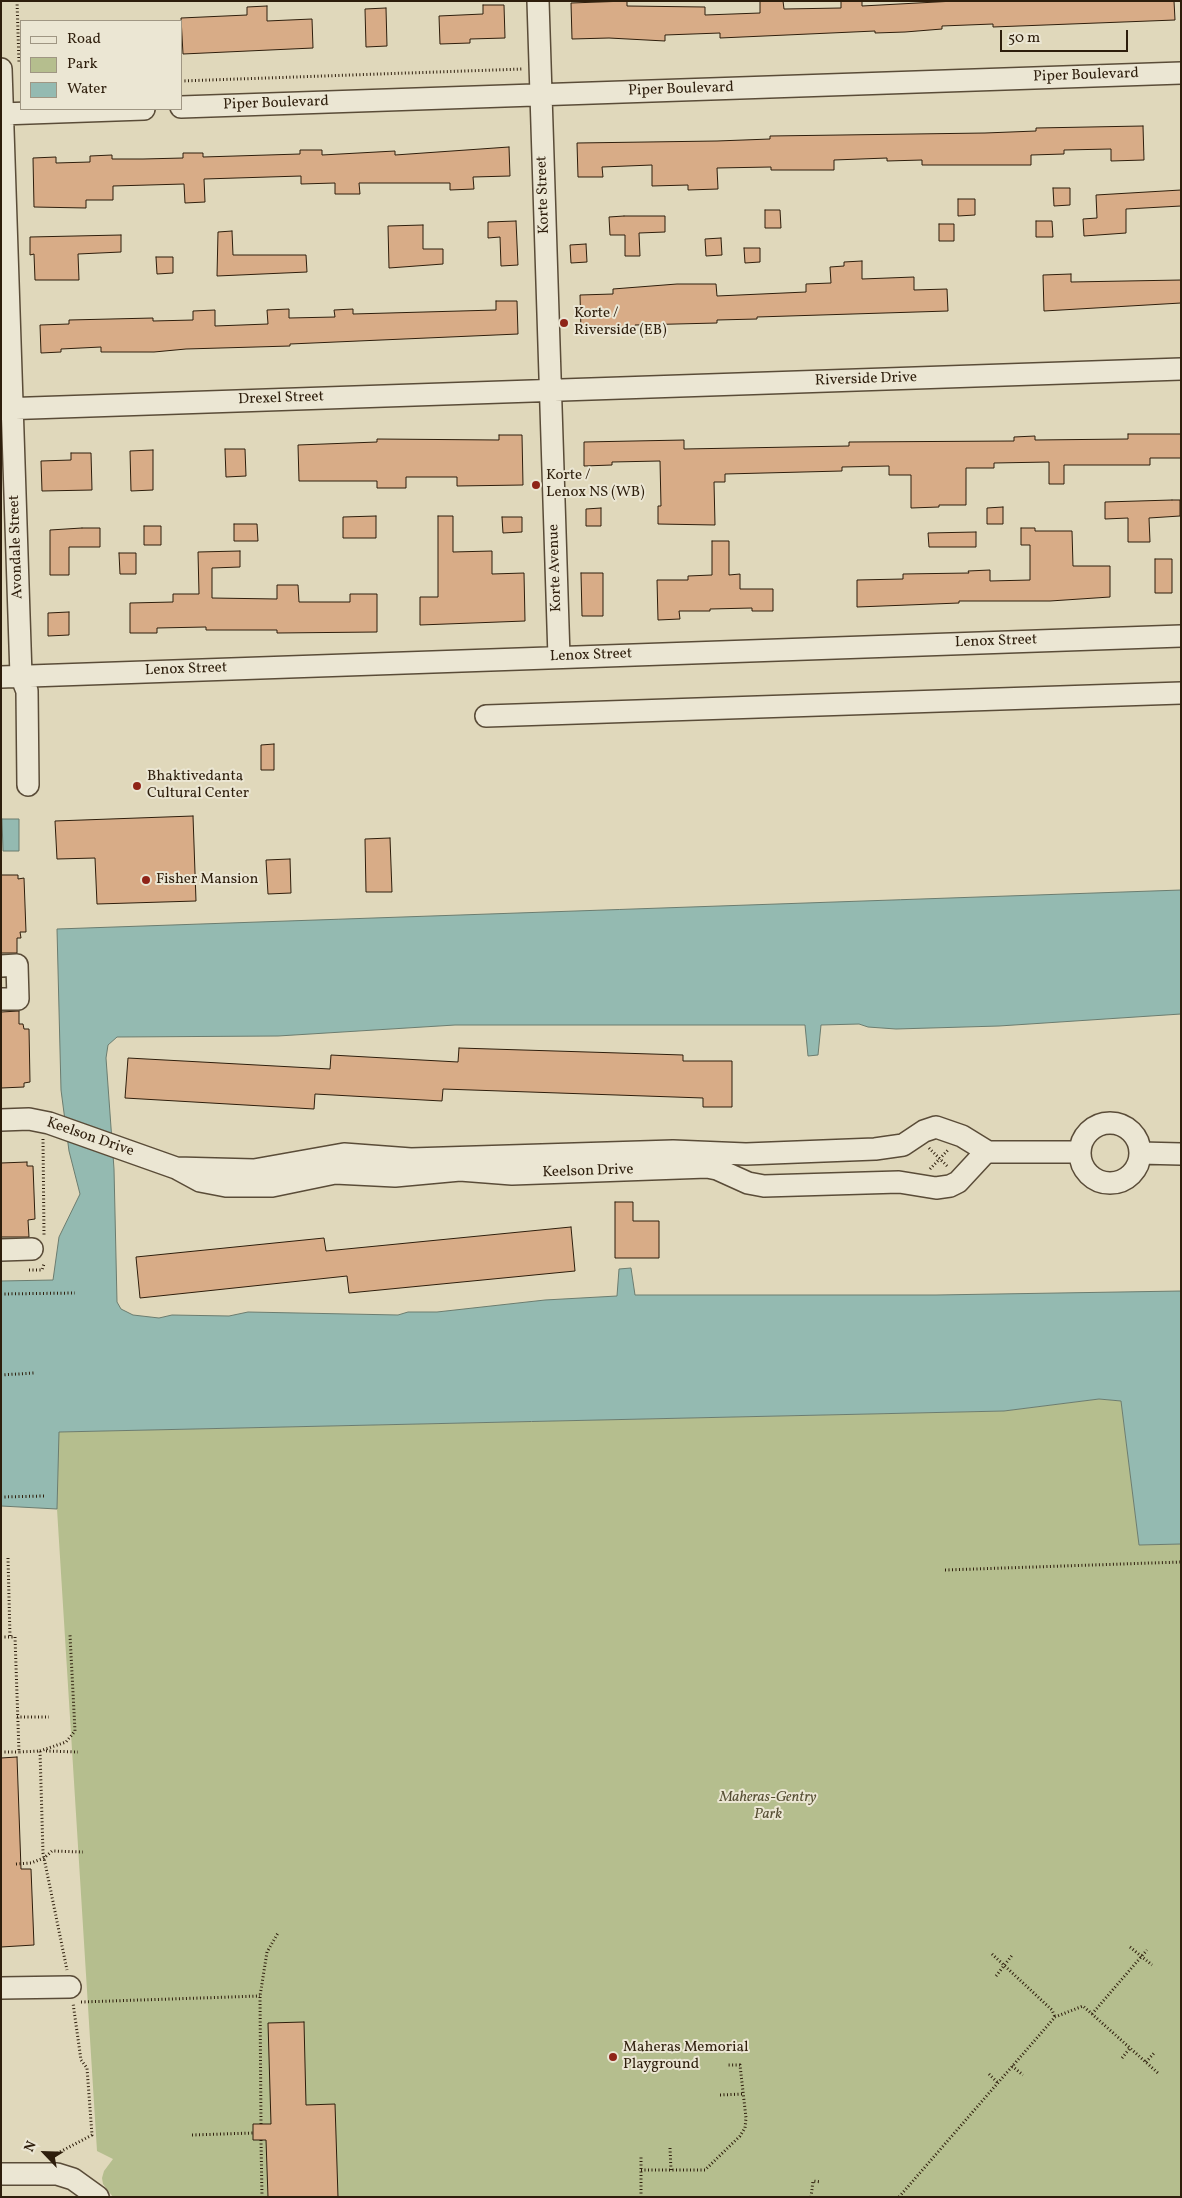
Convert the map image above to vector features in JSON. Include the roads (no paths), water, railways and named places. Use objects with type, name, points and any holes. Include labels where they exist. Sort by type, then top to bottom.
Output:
[{"type":"street","name":"Korte Street","points":[[538,1],[550,390]]},
{"type":"street","name":"Avondale Street","points":[[1,69],[11,676],[27,691],[28,785]]},
{"type":"street","name":"Piper Boulevard","points":[[182,108],[1181,73]]},
{"type":"street","points":[[2,114],[116,110]]},
{"type":"street","name":"Riverside Drive","points":[[550,390],[1181,368]]},
{"type":"street","name":"Drexel Street","points":[[7,409],[550,390]]},
{"type":"street","name":"Korte Avenue","points":[[550,390],[559,657]]},
{"type":"street","name":"Lenox Street","points":[[11,676],[1181,636]]},
{"type":"street","points":[[486,716],[1181,693]]},
{"type":"street","points":[[1,966],[17,966],[18,998],[1,999]]},
{"type":"street","name":"Keelson Drive","points":[[1,1120],[29,1119],[46,1130],[119,1147],[176,1168],[200,1181],[226,1186],[272,1186],[335,1173],[395,1176],[460,1170],[512,1174],[707,1167],[722,1171],[748,1183],[764,1186],[899,1182],[936,1188],[958,1182],[982,1155],[988,1152]]},
{"type":"street","points":[[1110,1122],[1118,1123],[1131,1130],[1138,1142],[1140,1153],[1138,1164],[1130,1176],[1124,1180],[1110,1183],[1095,1179],[1088,1174],[1081,1160],[1080,1152],[1081,1145],[1089,1131],[1103,1123],[1110,1122]]},
{"type":"street","name":"Keelson Drive","points":[[176,1168],[254,1170],[344,1154],[411,1159],[673,1151],[746,1154],[875,1149],[903,1145],[924,1131],[936,1126],[962,1136],[988,1152]]},
{"type":"street","points":[[988,1152],[1080,1152]]},
{"type":"street","points":[[1140,1153],[1181,1154]]},
{"type":"street","points":[[1,1250],[40,1248]]},
{"type":"street","points":[[1,1988],[76,1995]]},
{"type":"street","points":[[1,2174],[57,2174],[73,2179],[98,2197]]},
{"type":"water","points":[[2,819],[19,819],[19,851],[3,851]]},
{"type":"water","points":[[1181,890],[1181,1014],[999,1026],[896,1029],[868,1027],[859,1024],[821,1025],[818,1055],[808,1056],[805,1025],[455,1025],[278,1036],[117,1037],[108,1045],[106,1058],[114,1169],[117,1302],[121,1309],[133,1315],[159,1318],[172,1315],[229,1316],[248,1312],[398,1315],[408,1312],[437,1312],[545,1300],[617,1296],[619,1269],[631,1268],[635,1295],[936,1295],[1181,1291],[1181,1544],[1139,1545],[1121,1401],[1099,1399],[1004,1411],[59,1432],[57,1509],[1,1506],[1,1281],[53,1280],[59,1237],[80,1194],[69,1151],[61,1090],[57,929]]},
{"type":"place","name":"Korte / Riverside (EB)","points":[[564,323]]},
{"type":"place","name":"Korte / Lenox NS (WB)","points":[[536,485]]},
{"type":"place","name":"Bhaktivedanta Cultural Center","points":[[137,786]]},
{"type":"place","name":"Fisher Mansion","points":[[146,880]]},
{"type":"place","name":"Maheras Memorial Playground","points":[[613,2057]]},
{"type":"park label","name":"Maheras-Gentry Park","points":[[768,1806]]}]
